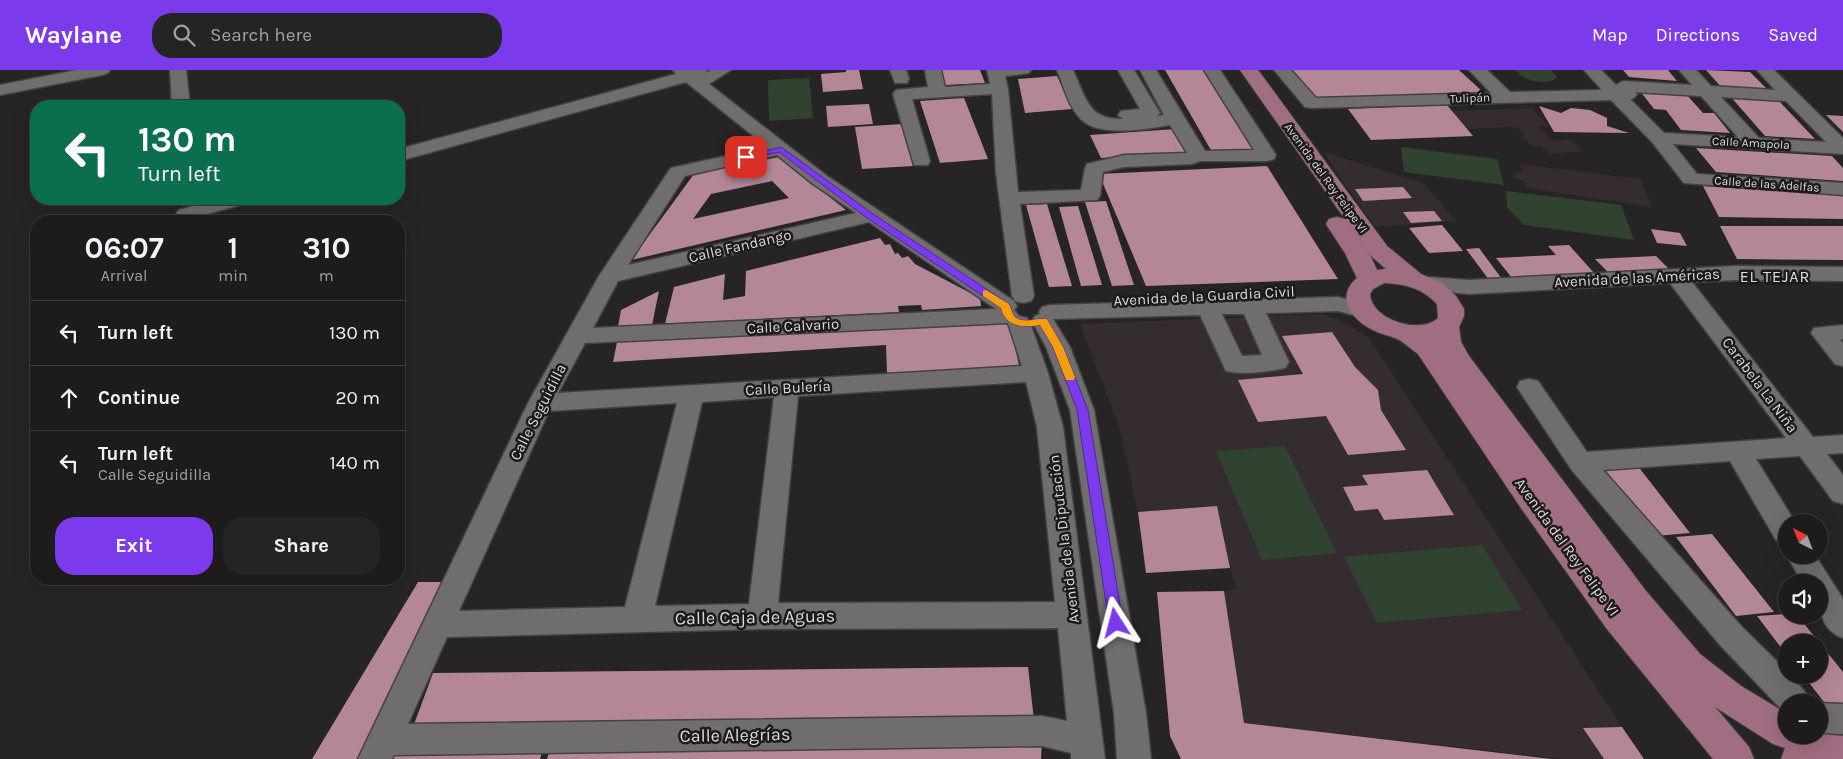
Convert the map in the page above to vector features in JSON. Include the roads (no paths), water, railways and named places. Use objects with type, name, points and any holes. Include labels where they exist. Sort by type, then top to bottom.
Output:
[{"type":"main road","name":"Avenida del Rey Felipe VI","points":[[1232,70],[1358,253],[1365,282]]},
{"type":"main road","name":"Avenida del Rey Felipe VI","points":[[1249,70],[1380,251],[1419,282],[1447,314],[1448,342],[1458,361],[1634,601],[1688,665],[1729,697],[1778,727]]},
{"type":"main road","points":[[1419,282],[1389,276],[1365,282],[1357,293],[1358,302],[1374,320],[1405,332],[1435,332],[1447,314]]},
{"type":"main road","name":"Avenida del Rey Felipe VI","points":[[1405,332],[1427,348],[1532,500],[1619,619],[1736,759]]},
{"type":"street","points":[[0,90],[102,70]]},
{"type":"street","points":[[178,70],[180,100]]},
{"type":"street","points":[[405,153],[692,75],[722,70]]},
{"type":"street","points":[[933,70],[938,92]]},
{"type":"street","points":[[921,161],[902,94],[938,92],[1023,70]]},
{"type":"street","points":[[1065,70],[1085,113],[1092,120],[1101,124],[1118,124],[1158,122],[1175,119]]},
{"type":"street","points":[[1103,108],[1107,116],[1151,113],[1126,70]]},
{"type":"street","points":[[1148,70],[1175,119],[1198,155]]},
{"type":"street","points":[[1009,198],[1090,196],[1094,168],[1124,161],[1192,158],[1198,155],[1206,157],[1267,155],[1212,70]]},
{"type":"street","name":"Tulipán","points":[[1282,70],[1311,103],[1622,91],[1706,91],[1790,96]]},
{"type":"street","points":[[1476,70],[1505,97]]},
{"type":"street","points":[[1592,70],[1622,91]]},
{"type":"street","points":[[1612,70],[1622,91],[1658,138]]},
{"type":"street","points":[[1688,70],[1754,143]]},
{"type":"street","points":[[1765,70],[1843,148]]},
{"type":"street","points":[[692,75],[781,149],[870,216],[1028,311],[1338,304],[1364,311]]},
{"type":"street","name":"Avenida de la Diputación","points":[[997,77],[1009,198],[1028,311],[1036,373],[1050,427],[1088,750]]},
{"type":"street","name":"Calle Amapola","points":[[1658,138],[1843,148]]},
{"type":"street","name":"Calle de las Adelfas","points":[[1658,138],[1691,179],[1843,189]]},
{"type":"street","name":"Calle Seguidilla","points":[[379,750],[540,403],[610,276],[678,172],[781,149]]},
{"type":"street","points":[[186,211],[213,205]]},
{"type":"street","name":"Calle Fandango","points":[[610,276],[870,216]]},
{"type":"street","name":"Avenida de las Américas","points":[[1419,282],[1469,287],[1736,273],[1843,274]]},
{"type":"street","name":"Carabela La Niña","points":[[1676,276],[1843,494]]},
{"type":"street","name":"Avenida de la Guardia Civil","points":[[1028,311],[1337,289],[1365,282]]},
{"type":"street","name":"Avenida de las Américas","points":[[1447,314],[1466,293],[1491,286]]},
{"type":"street","points":[[1208,308],[1234,365],[1277,362],[1252,306]]},
{"type":"street","name":"Avenida de la Diputación","points":[[1028,311],[1058,347],[1082,410],[1130,713],[1134,759]]},
{"type":"street","name":"Calle Calvario","points":[[577,336],[1028,311]]},
{"type":"street","points":[[1843,332],[1822,332],[1843,358]]},
{"type":"street","name":"Calle Bulería","points":[[540,403],[1036,373]]},
{"type":"street","points":[[1529,387],[1580,462],[1731,636],[1788,694]]},
{"type":"street","points":[[762,616],[787,388]]},
{"type":"street","points":[[637,619],[692,394]]},
{"type":"street","points":[[1580,462],[1843,444]]},
{"type":"street","points":[[1737,451],[1778,519]]},
{"type":"street","points":[[1828,600],[1843,625]]},
{"type":"street","name":"Calle Caja de Aguas","points":[[437,624],[762,616],[1072,615]]},
{"type":"street","name":"Calle Alegrías","points":[[379,750],[1042,731],[1088,750]]},
{"type":"district","name":"EL TEJAR","points":[[1775,276]]}]
